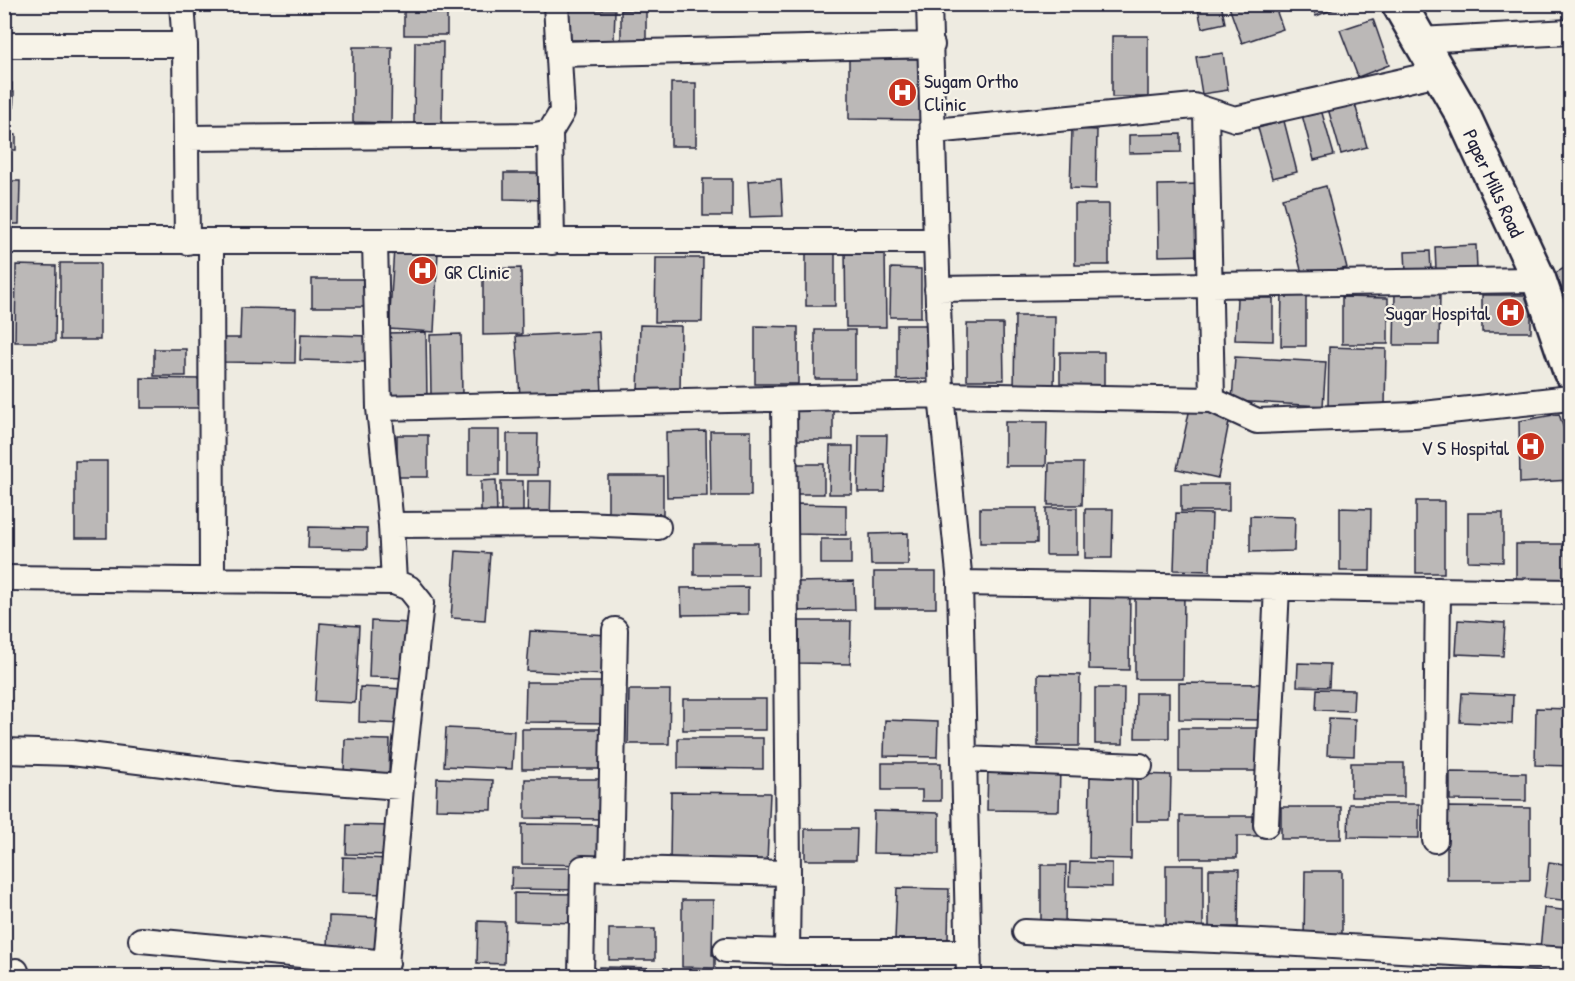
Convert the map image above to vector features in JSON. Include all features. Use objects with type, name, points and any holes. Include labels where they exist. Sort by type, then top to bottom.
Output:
[{"type":"main road","name":"Paper Mills Road","points":[[1399,4],[1463,115],[1539,280],[1570,371]]},
{"type":"street","points":[[182,4],[185,45],[187,242]]},
{"type":"street","points":[[552,242],[550,132],[562,111],[556,4]]},
{"type":"street","points":[[929,4],[941,395],[960,583],[969,976]]},
{"type":"street","points":[[1419,40],[1570,32]]},
{"type":"street","points":[[4,45],[185,45]]},
{"type":"street","points":[[559,54],[932,45]]},
{"type":"street","points":[[934,131],[1194,106],[1235,119],[1438,73]]},
{"type":"street","points":[[1206,110],[1212,400]]},
{"type":"street","points":[[186,138],[536,135],[550,132]]},
{"type":"street","points":[[4,241],[936,241]]},
{"type":"street","points":[[211,242],[212,581]]},
{"type":"street","points":[[375,242],[379,408],[391,525],[394,582]]},
{"type":"street","points":[[937,290],[1539,280]]},
{"type":"street","points":[[379,408],[941,395],[1212,400],[1257,421],[1414,415],[1570,398]]},
{"type":"street","points":[[784,399],[787,952]]},
{"type":"street","points":[[391,525],[578,524],[657,527]]},
{"type":"street","points":[[4,578],[394,582],[409,588],[421,603],[401,787],[386,970],[141,940]]},
{"type":"street","points":[[960,583],[1570,592]]},
{"type":"street","points":[[1266,825],[1277,587]]},
{"type":"street","points":[[1435,840],[1438,590]]},
{"type":"street","points":[[610,868],[615,630]]},
{"type":"street","points":[[4,751],[72,753],[279,777],[401,787]]},
{"type":"street","points":[[965,759],[1140,766]]},
{"type":"street","points":[[581,976],[584,868],[788,873]]},
{"type":"street","points":[[1026,932],[1274,942],[1570,960]]},
{"type":"street","points":[[726,950],[969,952]]},
{"type":"building","points":[[404,4],[447,4],[447,35],[404,35]]},
{"type":"building","points":[[656,4],[656,6],[566,5]]},
{"type":"building","points":[[1197,4],[1221,4],[1225,23],[1202,28]]},
{"type":"building","points":[[1228,4],[1274,4],[1283,29],[1242,43]]},
{"type":"building","points":[[1311,4],[1338,4],[1339,7],[1316,16]]},
{"type":"building","points":[[565,10],[615,10],[614,40],[565,40]]},
{"type":"building","points":[[621,10],[646,11],[646,40],[621,40]]},
{"type":"building","points":[[1373,19],[1389,65],[1358,77],[1340,30]]},
{"type":"building","points":[[1112,36],[1148,36],[1148,97],[1112,97]]},
{"type":"building","points":[[415,42],[443,42],[442,124],[414,124]]},
{"type":"building","points":[[353,47],[392,47],[391,123],[353,122]]},
{"type":"building","points":[[1223,53],[1228,90],[1202,94],[1196,57]]},
{"type":"building","points":[[849,58],[924,59],[923,120],[849,119]]},
{"type":"building","points":[[4,83],[12,83],[12,92],[14,92],[12,135],[16,135],[16,150],[4,150]]},
{"type":"building","points":[[671,83],[696,83],[696,146],[671,146]]},
{"type":"building","points":[[1353,97],[1367,147],[1341,154],[1327,105]]},
{"type":"building","points":[[1320,106],[1334,155],[1314,160],[1301,111]]},
{"type":"building","points":[[1284,121],[1297,172],[1272,178],[1258,128]]},
{"type":"building","points":[[1072,129],[1097,130],[1096,189],[1070,188]]},
{"type":"building","points":[[1181,134],[1181,152],[1129,153],[1129,135]]},
{"type":"building","points":[[504,173],[545,173],[545,200],[504,199]]},
{"type":"building","points":[[703,179],[732,179],[732,216],[703,216]]},
{"type":"building","points":[[781,179],[783,216],[750,217],[748,181]]},
{"type":"building","points":[[4,181],[20,181],[19,224],[4,224]]},
{"type":"building","points":[[1204,184],[1206,255],[1159,256],[1158,185]]},
{"type":"building","points":[[1326,186],[1347,268],[1303,277],[1282,198]]},
{"type":"building","points":[[1075,204],[1109,204],[1109,265],[1075,265]]},
{"type":"building","points":[[1476,245],[1477,269],[1436,270],[1435,247]]},
{"type":"building","points":[[394,248],[438,251],[434,332],[389,329]]},
{"type":"building","points":[[845,250],[885,250],[886,327],[846,327]]},
{"type":"building","points":[[1430,251],[1431,271],[1406,272],[1405,252]]},
{"type":"building","points":[[806,252],[835,252],[835,306],[806,306]]},
{"type":"building","points":[[656,258],[703,258],[702,322],[655,322]]},
{"type":"building","points":[[60,263],[100,263],[100,340],[60,340]]},
{"type":"building","points":[[16,265],[56,266],[55,342],[15,342]]},
{"type":"building","points":[[1570,265],[1570,306],[1555,273]]},
{"type":"building","points":[[521,268],[522,334],[483,335],[483,269]]},
{"type":"building","points":[[891,268],[921,269],[921,317],[890,317]]},
{"type":"building","points":[[312,279],[367,279],[367,307],[312,307]]},
{"type":"building","points":[[1282,289],[1306,289],[1306,346],[1281,346]]},
{"type":"building","points":[[1395,292],[1440,292],[1439,345],[1394,345]]},
{"type":"building","points":[[1482,295],[1531,295],[1531,332],[1482,332]]},
{"type":"building","points":[[1342,297],[1388,298],[1388,344],[1342,344]]},
{"type":"building","points":[[1237,298],[1273,298],[1273,341],[1235,340]]},
{"type":"building","points":[[241,308],[296,309],[295,363],[224,362],[224,338],[240,338]]},
{"type":"building","points":[[1015,316],[1055,316],[1054,391],[1014,391]]},
{"type":"building","points":[[967,324],[1003,324],[1004,380],[967,380]]},
{"type":"building","points":[[640,325],[681,326],[680,393],[638,392]]},
{"type":"building","points":[[897,325],[928,325],[928,379],[897,380]]},
{"type":"building","points":[[755,326],[798,327],[798,384],[755,384]]},
{"type":"building","points":[[815,330],[855,330],[855,379],[815,379]]},
{"type":"building","points":[[426,332],[427,400],[388,401],[387,333]]},
{"type":"building","points":[[599,332],[602,393],[520,397],[516,336]]},
{"type":"building","points":[[301,334],[368,336],[367,362],[300,360]]},
{"type":"building","points":[[461,334],[462,395],[431,395],[430,335]]},
{"type":"building","points":[[1329,347],[1386,349],[1385,408],[1328,407]]},
{"type":"building","points":[[154,349],[186,349],[186,376],[154,376]]},
{"type":"building","points":[[1060,352],[1104,352],[1104,389],[1060,389]]},
{"type":"building","points":[[1235,357],[1326,362],[1323,406],[1232,401]]},
{"type":"building","points":[[141,378],[202,379],[202,408],[141,408]]},
{"type":"building","points":[[1190,408],[1230,417],[1218,478],[1177,469]]},
{"type":"building","points":[[791,410],[833,410],[833,440],[791,440]]},
{"type":"building","points":[[1559,414],[1570,447],[1570,480],[1520,483],[1519,421]]},
{"type":"building","points":[[1005,422],[1047,422],[1046,466],[1005,466]]},
{"type":"building","points":[[468,430],[499,430],[499,475],[468,475]]},
{"type":"building","points":[[706,431],[707,496],[667,497],[666,432]]},
{"type":"building","points":[[710,431],[751,431],[751,496],[711,496]]},
{"type":"building","points":[[507,434],[538,434],[537,475],[507,475]]},
{"type":"building","points":[[397,435],[428,435],[428,477],[397,477]]},
{"type":"building","points":[[859,435],[887,435],[885,492],[858,492]]},
{"type":"building","points":[[830,446],[853,446],[852,494],[829,494]]},
{"type":"building","points":[[75,461],[107,461],[107,538],[75,538]]},
{"type":"building","points":[[1049,463],[1083,463],[1082,505],[1048,505]]},
{"type":"building","points":[[790,464],[824,464],[824,494],[790,494]]},
{"type":"building","points":[[608,476],[663,476],[663,519],[608,519]]},
{"type":"building","points":[[496,480],[497,515],[481,515],[481,481]]},
{"type":"building","points":[[501,481],[523,481],[523,522],[501,522]]},
{"type":"building","points":[[528,481],[551,481],[550,524],[527,524]]},
{"type":"building","points":[[1181,484],[1229,484],[1229,511],[1181,511]]},
{"type":"building","points":[[1416,501],[1444,501],[1444,573],[1416,573]]},
{"type":"building","points":[[797,504],[846,505],[846,535],[796,534]]},
{"type":"building","points":[[980,508],[1037,508],[1037,543],[980,543]]},
{"type":"building","points":[[1046,508],[1077,508],[1077,555],[1046,555]]},
{"type":"building","points":[[1340,508],[1371,509],[1370,571],[1340,571]]},
{"type":"building","points":[[1085,509],[1113,509],[1112,558],[1085,558]]},
{"type":"building","points":[[1176,513],[1212,514],[1210,571],[1174,570]]},
{"type":"building","points":[[1468,513],[1503,513],[1503,562],[1468,561]]},
{"type":"building","points":[[1250,516],[1295,517],[1294,551],[1250,552]]},
{"type":"building","points":[[309,527],[367,528],[367,549],[308,548]]},
{"type":"building","points":[[908,533],[908,565],[871,565],[870,534]]},
{"type":"building","points":[[821,539],[851,539],[851,564],[821,564]]},
{"type":"building","points":[[694,543],[758,543],[758,575],[694,575]]},
{"type":"building","points":[[1516,544],[1570,544],[1570,584],[1516,583]]},
{"type":"building","points":[[456,551],[490,553],[485,620],[451,618]]},
{"type":"building","points":[[874,572],[936,572],[936,608],[874,608]]},
{"type":"building","points":[[854,581],[855,610],[795,611],[794,582]]},
{"type":"building","points":[[748,587],[748,614],[682,615],[681,588]]},
{"type":"building","points":[[1135,591],[1184,592],[1183,679],[1135,679]]},
{"type":"building","points":[[1090,596],[1130,596],[1129,670],[1089,669]]},
{"type":"building","points":[[1458,620],[1505,623],[1503,656],[1456,654]]},
{"type":"building","points":[[371,621],[411,623],[409,678],[369,677]]},
{"type":"building","points":[[797,621],[851,621],[850,664],[797,663]]},
{"type":"building","points":[[320,623],[359,626],[355,703],[315,701]]},
{"type":"building","points":[[530,631],[609,635],[607,675],[527,671]]},
{"type":"building","points":[[1298,663],[1330,664],[1329,687],[1297,686]]},
{"type":"building","points":[[1038,674],[1080,675],[1079,746],[1038,746]]},
{"type":"building","points":[[526,682],[609,682],[609,723],[525,722]]},
{"type":"building","points":[[1179,683],[1265,684],[1264,720],[1179,719]]},
{"type":"building","points":[[360,687],[405,689],[404,724],[359,722]]},
{"type":"building","points":[[1095,688],[1124,688],[1123,744],[1095,744]]},
{"type":"building","points":[[1317,689],[1354,690],[1353,711],[1316,710]]},
{"type":"building","points":[[629,690],[670,690],[669,744],[628,744]]},
{"type":"building","points":[[1136,693],[1169,693],[1169,738],[1135,738]]},
{"type":"building","points":[[1462,693],[1513,695],[1512,724],[1460,722]]},
{"type":"building","points":[[683,699],[766,699],[766,730],[683,730]]},
{"type":"building","points":[[1536,708],[1570,709],[1570,766],[1535,765]]},
{"type":"building","points":[[1329,718],[1355,719],[1354,756],[1327,755]]},
{"type":"building","points":[[885,720],[938,722],[937,757],[884,756]]},
{"type":"building","points":[[446,728],[514,731],[512,769],[444,766]]},
{"type":"building","points":[[1179,728],[1268,728],[1268,771],[1179,771]]},
{"type":"building","points":[[522,729],[607,729],[607,769],[522,769]]},
{"type":"building","points":[[678,738],[763,738],[763,769],[678,768]]},
{"type":"building","points":[[345,739],[390,740],[389,775],[344,774]]},
{"type":"building","points":[[882,763],[941,763],[941,801],[922,801],[922,790],[882,790]]},
{"type":"building","points":[[1351,763],[1404,763],[1404,797],[1351,797]]},
{"type":"building","points":[[988,767],[1060,768],[1059,811],[987,810]]},
{"type":"building","points":[[1450,772],[1526,773],[1526,801],[1450,800]]},
{"type":"building","points":[[1090,773],[1132,773],[1131,859],[1089,858]]},
{"type":"building","points":[[1137,774],[1171,775],[1170,821],[1137,821]]},
{"type":"building","points":[[437,778],[493,780],[492,810],[436,809]]},
{"type":"building","points":[[525,779],[605,779],[605,819],[525,818]]},
{"type":"building","points":[[671,792],[770,793],[767,862],[670,861]]},
{"type":"building","points":[[1349,804],[1419,804],[1419,838],[1348,837]]},
{"type":"building","points":[[1281,807],[1341,807],[1341,839],[1281,839]]},
{"type":"building","points":[[1447,807],[1530,808],[1530,880],[1447,880]]},
{"type":"building","points":[[874,811],[939,813],[939,854],[873,853]]},
{"type":"building","points":[[1180,816],[1259,816],[1259,836],[1237,836],[1237,858],[1180,858]]},
{"type":"building","points":[[522,824],[604,825],[603,865],[522,864]]},
{"type":"building","points":[[347,825],[393,826],[393,855],[346,854]]},
{"type":"building","points":[[805,829],[857,829],[856,860],[805,860]]},
{"type":"building","points":[[343,857],[390,859],[389,894],[342,893]]},
{"type":"building","points":[[1070,862],[1112,863],[1112,887],[1069,886]]},
{"type":"building","points":[[1549,862],[1570,865],[1570,901],[1544,898]]},
{"type":"building","points":[[1041,865],[1066,865],[1065,927],[1041,927]]},
{"type":"building","points":[[1166,865],[1203,865],[1203,933],[1166,933]]},
{"type":"building","points":[[512,868],[581,868],[581,890],[511,889]]},
{"type":"building","points":[[1209,869],[1239,869],[1238,927],[1209,927]]},
{"type":"building","points":[[1305,871],[1342,871],[1342,940],[1304,940]]},
{"type":"building","points":[[897,888],[949,889],[948,940],[895,939]]},
{"type":"building","points":[[514,893],[575,894],[574,923],[514,921]]},
{"type":"building","points":[[682,900],[713,900],[712,955],[715,955],[715,968],[682,967]]},
{"type":"building","points":[[1544,908],[1570,911],[1570,953],[1540,949]]},
{"type":"building","points":[[329,916],[380,918],[379,951],[328,949]]},
{"type":"building","points":[[478,921],[505,922],[504,964],[477,963]]},
{"type":"building","points":[[609,929],[655,929],[655,960],[609,960]]},
{"type":"building","points":[[599,967],[667,968],[667,976],[599,976]]},
{"type":"building","points":[[516,969],[568,971],[568,976],[515,976]]},
{"type":"place","name":"Sugam Ortho Clinic","points":[[903,92]]},
{"type":"place","name":"GR Clinic","points":[[423,271]]},
{"type":"place","name":"Sugar Hospital","points":[[1511,312]]},
{"type":"place","name":"V S Hospital","points":[[1530,447]]}]
